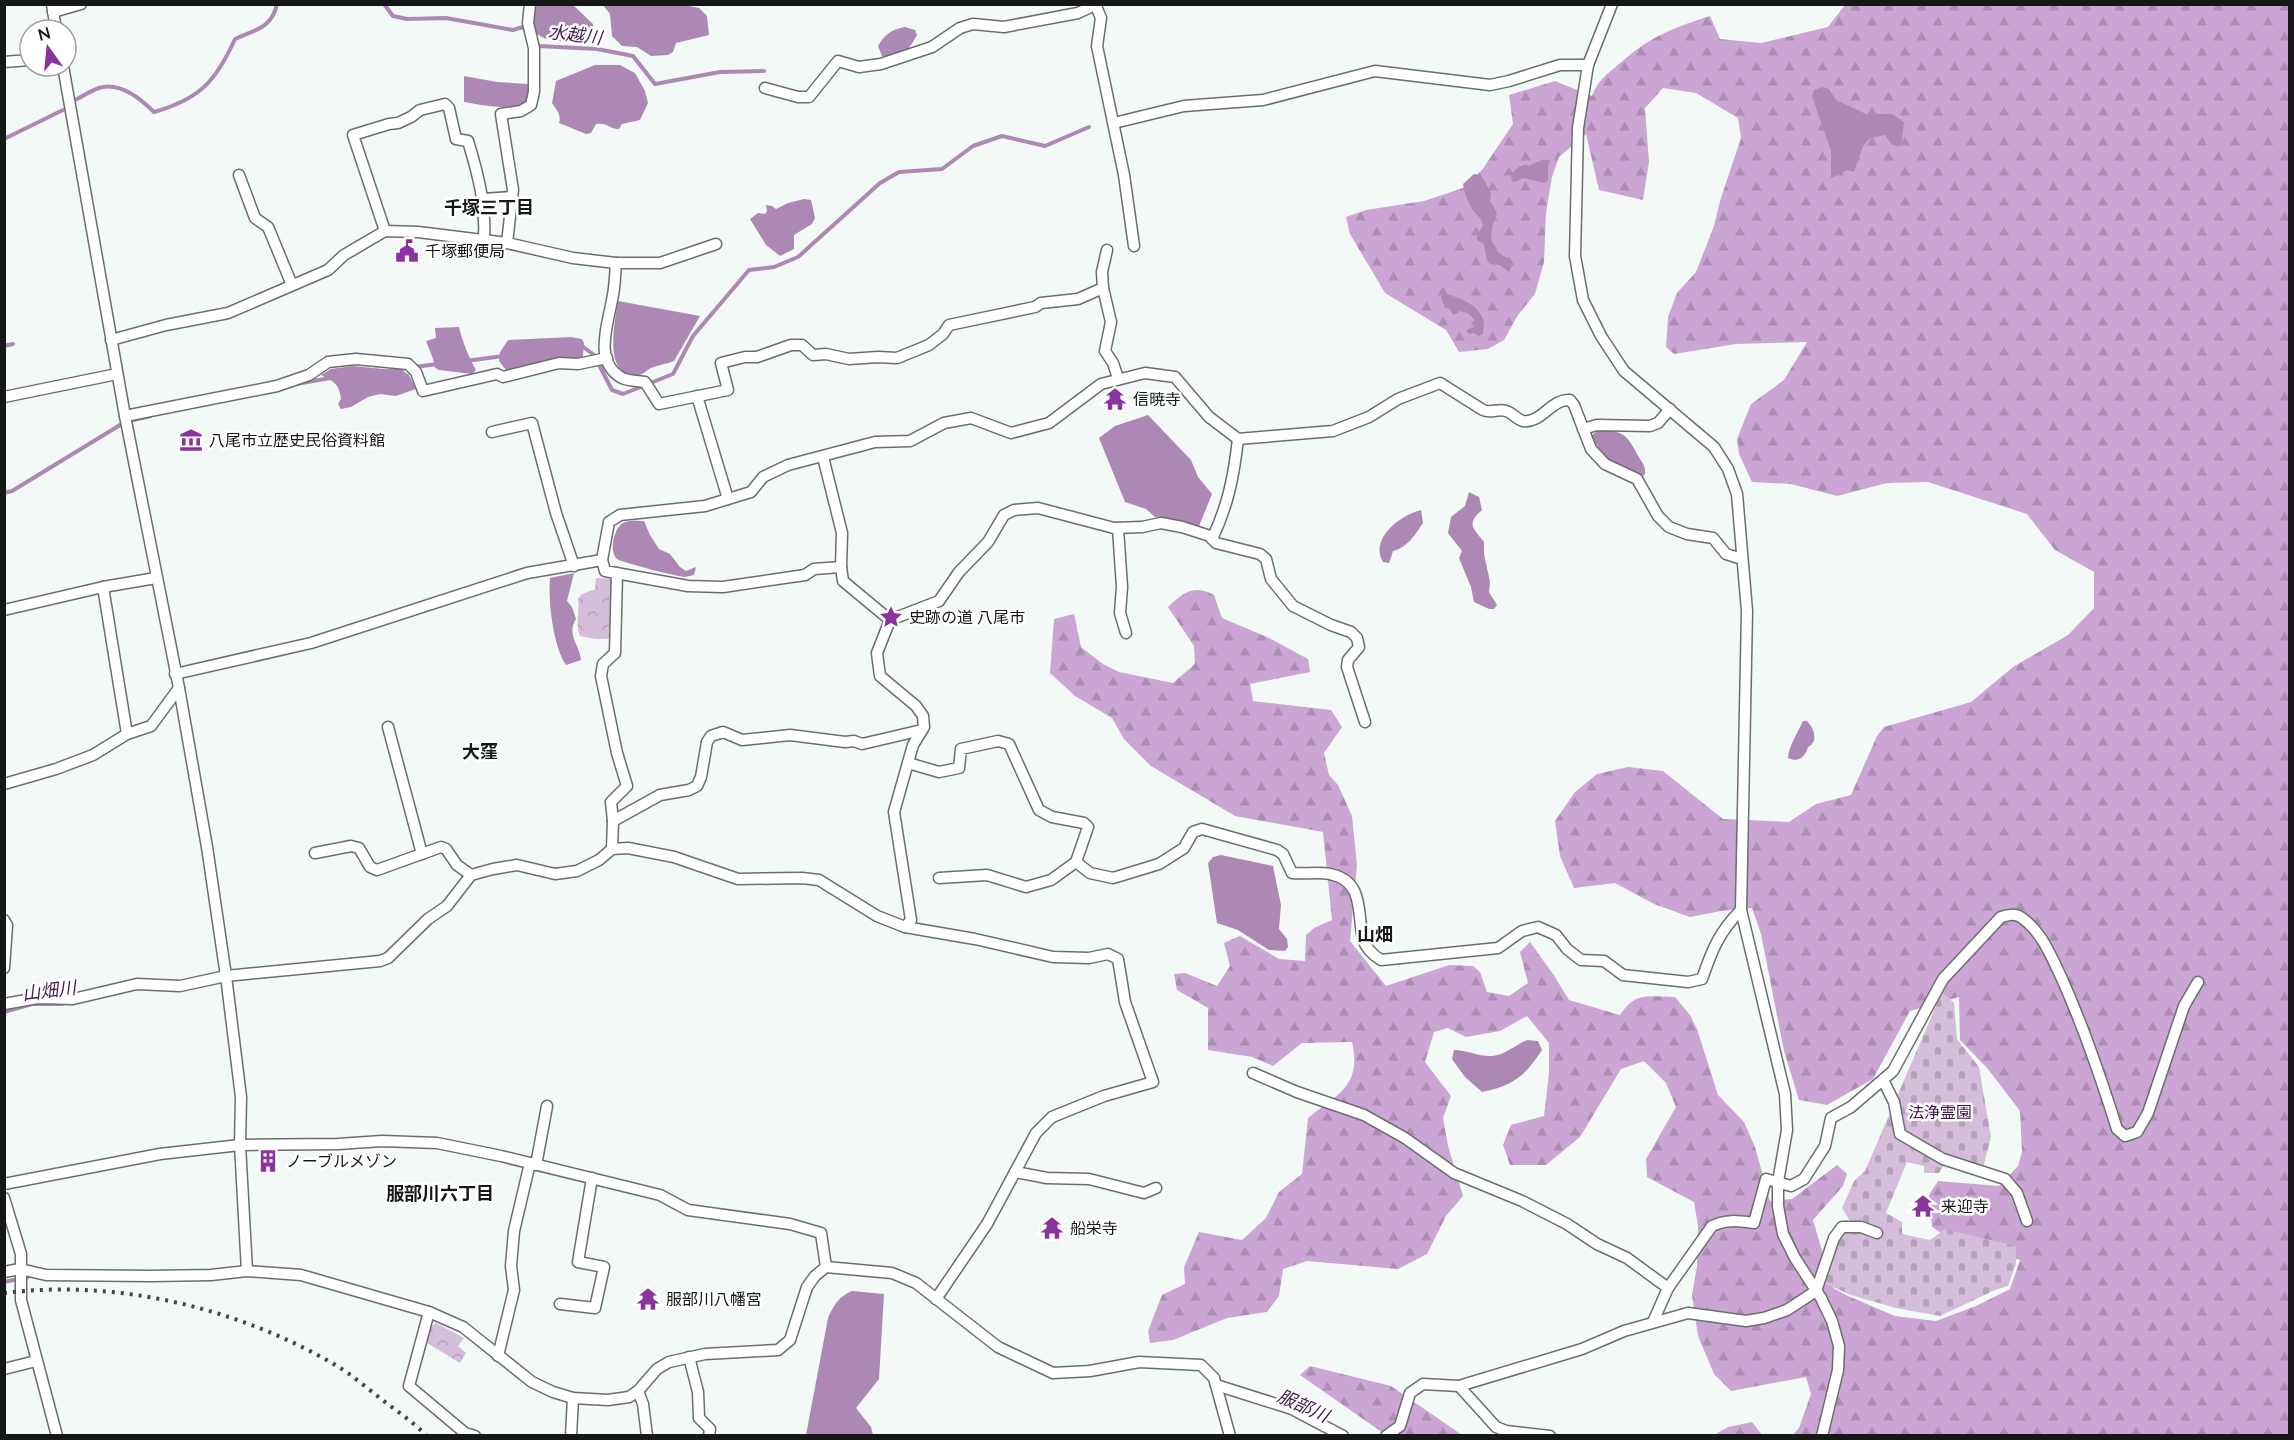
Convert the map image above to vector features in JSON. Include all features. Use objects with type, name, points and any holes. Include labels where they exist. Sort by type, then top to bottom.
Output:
[{"type":"street","points":[[52,8],[81,4]]},
{"type":"street","points":[[507,243],[513,190],[501,114],[521,111],[531,105],[534,92],[534,48],[528,23],[530,4]]},
{"type":"street","points":[[1612,4],[1588,65],[1578,128],[1575,256],[1583,300],[1601,336],[1624,370],[1714,447],[1728,469],[1737,494],[1747,610],[1741,910],[1785,1094],[1787,1130],[1778,1182],[1778,1206],[1783,1234],[1832,1321],[1839,1346],[1838,1370],[1822,1436]]},
{"type":"street","points":[[765,88],[798,97],[809,97],[838,61],[859,67],[881,64],[932,46],[960,28],[972,24],[1004,27],[1078,13],[1096,5],[1101,18],[1097,46],[1131,219],[1134,246]]},
{"type":"street","points":[[1113,123],[1184,106],[1263,100],[1375,71],[1490,85],[1560,65],[1588,65]]},
{"type":"street","points":[[65,78],[117,375],[179,688],[207,847],[241,1097],[240,1145],[248,1271]]},
{"type":"street","points":[[385,231],[353,135],[389,123],[398,123],[420,110],[445,104],[449,108],[456,139],[468,141],[483,199],[484,240]]},
{"type":"street","points":[[240,175],[255,218],[268,227],[292,285]]},
{"type":"street","points":[[483,199],[512,197]]},
{"type":"street","points":[[111,340],[165,325],[228,313],[328,270],[344,255],[385,231],[418,232],[507,243],[573,258],[616,263],[660,263],[716,244]]},
{"type":"street","points":[[1107,250],[1102,273],[1111,322],[1105,351],[1113,363],[1118,378]]},
{"type":"street","points":[[616,263],[613,299],[604,336],[607,358],[612,369],[623,379],[645,382],[659,404],[728,390],[721,363],[745,357],[757,357],[790,345],[802,345],[813,355],[826,354],[849,359],[897,358],[929,345],[943,334],[949,325],[1035,307],[1041,303],[1078,299],[1103,288]]},
{"type":"street","points":[[126,420],[277,386],[309,375],[328,362],[353,359],[408,364],[416,372],[423,391],[497,374],[503,377],[559,363],[578,364],[607,358]]},
{"type":"street","points":[[840,567],[814,569],[805,575],[723,586],[688,586],[605,570],[602,560],[609,522],[620,514],[705,506],[751,492],[763,477],[788,465],[875,442],[910,441],[944,423],[971,418],[1011,433],[1049,423],[1101,384],[1145,372],[1175,377],[1209,417],[1238,440],[1333,431],[1369,417],[1398,399],[1440,383],[1483,410],[1506,411],[1519,420],[1533,420],[1562,399],[1570,400],[1591,449],[1605,464],[1637,478],[1658,516],[1669,526],[1687,534],[1713,538],[1726,554],[1742,559]]},
{"type":"street","points":[[4,397],[117,375]]},
{"type":"street","points":[[697,396],[728,499]]},
{"type":"street","points":[[1584,429],[1597,424],[1650,426],[1658,423],[1670,409]]},
{"type":"street","points":[[492,432],[532,423],[556,513],[574,566]]},
{"type":"street","points":[[1212,539],[1229,498],[1235,472],[1238,440]]},
{"type":"street","points":[[824,457],[842,533],[840,567],[843,581],[890,620]]},
{"type":"street","points":[[906,927],[911,920],[894,812],[913,745],[924,727],[923,716],[916,706],[880,676],[877,653],[890,620],[939,601],[959,572],[988,542],[1004,514],[1014,510],[1038,508],[1118,528],[1161,523],[1210,536],[1216,543],[1260,554],[1266,559],[1271,579],[1293,606],[1351,632],[1358,638],[1359,647],[1348,660],[1347,667],[1365,722]]},
{"type":"street","points":[[1118,528],[1122,587],[1119,613],[1126,633]]},
{"type":"street","points":[[175,674],[311,643],[527,573],[602,560]]},
{"type":"street","points":[[612,849],[611,802],[627,786],[617,753],[601,676],[603,664],[615,653],[618,573]]},
{"type":"street","points":[[4,610],[103,587],[156,578]]},
{"type":"street","points":[[103,587],[127,734]]},
{"type":"street","points":[[4,784],[56,769],[93,755],[127,734],[151,726],[179,688]]},
{"type":"street","points":[[388,727],[422,854]]},
{"type":"street","points":[[613,821],[660,795],[697,786],[701,777],[707,742],[711,736],[723,732],[742,740],[790,735],[845,742],[854,741],[862,744],[922,730]]},
{"type":"street","points":[[908,763],[939,772],[958,768],[961,749],[998,741],[1009,744],[1039,810],[1052,817],[1084,824],[1088,827],[1076,862],[1051,880],[1026,887],[987,875],[939,878]]},
{"type":"street","points":[[1076,862],[1089,873],[1113,878],[1159,864],[1184,848],[1193,832],[1202,829],[1278,850],[1283,854],[1292,873],[1331,874],[1347,882],[1358,898],[1364,940],[1371,953],[1381,960],[1498,948],[1522,932],[1538,927],[1556,935],[1567,950],[1581,960],[1604,961],[1623,975],[1688,982],[1702,979],[1713,947],[1725,926],[1741,910]]},
{"type":"street","points":[[315,853],[351,846],[359,848],[370,867],[377,870],[441,847],[446,849],[457,865],[471,875]]},
{"type":"street","points":[[4,1004],[38,998],[73,999],[137,984],[180,986],[226,976],[380,961],[388,958],[428,919],[447,906],[471,875],[492,868],[517,865],[555,874],[577,871],[599,861],[612,849],[628,848],[674,857],[738,879],[819,880],[877,916],[906,927],[975,939],[1053,957],[1089,958],[1108,954],[1118,959],[1125,1002],[1154,1082],[1104,1096],[1052,1117],[1036,1133],[987,1224],[936,1299]]},
{"type":"street","points":[[1653,1322],[1668,1288],[1712,1226],[1734,1220],[1754,1223],[1766,1179],[1791,1186],[1804,1179],[1825,1146],[1831,1118],[1851,1107],[1893,1071],[1943,979],[1991,925],[2001,917],[2013,914],[2021,917],[2034,930],[2050,954],[2080,1020],[2117,1129],[2125,1136],[2137,1132],[2148,1113],[2184,1006],[2198,982]]},
{"type":"street","points":[[4,920],[7,925],[4,968]]},
{"type":"street","points":[[1253,1073],[1297,1092],[1364,1115],[1405,1138],[1454,1173],[1522,1202],[1567,1224],[1598,1244],[1627,1257],[1668,1288]]},
{"type":"street","points":[[1883,1080],[1894,1102],[1900,1134],[1943,1159],[2005,1179],[2017,1193],[2027,1221]]},
{"type":"street","points":[[498,1356],[514,1290],[511,1266],[514,1231],[546,1106]]},
{"type":"street","points":[[4,1184],[160,1154],[240,1145],[382,1141],[437,1143],[660,1195],[688,1210],[790,1224],[821,1233],[826,1267]]},
{"type":"street","points":[[1015,1172],[1047,1178],[1089,1179],[1144,1193],[1156,1188]]},
{"type":"street","points":[[560,1304],[595,1308],[604,1267],[578,1262],[592,1178]]},
{"type":"street","points":[[4,1198],[7,1216],[21,1254],[21,1300],[57,1436]]},
{"type":"street","points":[[1386,1436],[1400,1426],[1410,1393],[1423,1384],[1459,1386],[1582,1349],[1624,1331],[1688,1313],[1746,1321],[1787,1310],[1816,1291],[1834,1238],[1842,1227],[1861,1227],[1877,1233]]},
{"type":"street","points":[[4,1272],[20,1269],[46,1275],[151,1276],[211,1275],[248,1271],[301,1275],[429,1312],[463,1327],[532,1382],[573,1398],[608,1400],[629,1397],[638,1391],[657,1369],[669,1362],[688,1357],[778,1350],[790,1340],[807,1287],[826,1267],[892,1273],[916,1283],[998,1347],[1053,1373],[1090,1371],[1139,1362],[1200,1365],[1214,1378],[1230,1436]]},
{"type":"street","points":[[429,1312],[409,1386],[465,1433],[475,1436]]},
{"type":"street","points":[[688,1357],[698,1392],[699,1418],[710,1429],[709,1436]]},
{"type":"street","points":[[4,1369],[36,1361]]},
{"type":"street","points":[[1216,1385],[1292,1409],[1343,1436]]},
{"type":"street","points":[[1459,1386],[1496,1427],[1506,1431],[1550,1436]]},
{"type":"street","points":[[638,1391],[643,1404],[647,1436]]},
{"type":"street","points":[[571,1436],[573,1398]]},
{"type":"green space","points":[[1845,5],[2289,5],[2289,1435],[1793,1435],[1799,1428],[1811,1394],[1806,1377],[1731,1391],[1714,1374],[1698,1336],[1692,1295],[1697,1266],[1698,1225],[1694,1202],[1647,1177],[1646,1159],[1676,1107],[1666,1083],[1644,1061],[1621,1069],[1580,1137],[1546,1165],[1510,1165],[1503,1145],[1511,1125],[1544,1116],[1549,1073],[1549,1043],[1527,1016],[1500,1031],[1466,1037],[1448,1028],[1434,1032],[1425,1062],[1451,1096],[1443,1118],[1448,1146],[1463,1196],[1446,1216],[1427,1254],[1398,1269],[1307,1261],[1283,1269],[1279,1296],[1267,1312],[1227,1318],[1173,1340],[1150,1343],[1148,1331],[1162,1295],[1185,1284],[1184,1267],[1199,1232],[1242,1240],[1266,1218],[1279,1192],[1302,1174],[1308,1118],[1345,1088],[1354,1069],[1352,1042],[1302,1043],[1273,1066],[1252,1057],[1208,1050],[1208,1008],[1177,990],[1174,974],[1185,973],[1217,986],[1230,966],[1224,943],[1240,936],[1279,959],[1305,961],[1306,935],[1314,928],[1332,920],[1323,832],[1235,816],[1151,766],[1124,739],[1112,718],[1075,696],[1050,673],[1054,619],[1074,614],[1081,647],[1103,664],[1119,672],[1173,683],[1195,664],[1194,646],[1168,607],[1184,594],[1195,590],[1214,595],[1222,618],[1267,637],[1308,659],[1310,672],[1250,684],[1253,701],[1331,710],[1342,727],[1324,753],[1329,775],[1338,785],[1352,816],[1357,865],[1350,941],[1386,986],[1449,965],[1473,966],[1480,972],[1487,992],[1509,996],[1528,983],[1520,952],[1530,942],[1569,1000],[1620,1015],[1632,1002],[1643,997],[1675,997],[1690,1015],[1697,1029],[1718,1095],[1744,1122],[1755,1147],[1770,1201],[1792,1199],[1837,1165],[1847,1174],[1843,1186],[1813,1220],[1833,1288],[1895,1316],[1936,1321],[1976,1306],[2010,1289],[2020,1260],[1965,1248],[1932,1227],[1929,1195],[1938,1181],[1999,1186],[2018,1166],[2022,1152],[2020,1111],[1988,1069],[1960,1040],[1959,997],[1910,1011],[1873,1079],[1827,1105],[1799,1100],[1784,1051],[1761,934],[1752,908],[1690,917],[1654,904],[1615,883],[1574,888],[1560,856],[1555,821],[1575,792],[1597,774],[1628,767],[1663,771],[1723,819],[1789,822],[1816,804],[1851,795],[1877,736],[1884,727],[1971,702],[2013,667],[2068,635],[2094,608],[2094,572],[2055,550],[2027,514],[1928,482],[1887,483],[1837,496],[1791,484],[1752,482],[1739,454],[1737,439],[1751,404],[1784,380],[1807,342],[1736,344],[1674,354],[1666,347],[1668,317],[1677,293],[1696,272],[1714,226],[1741,138],[1738,118],[1696,93],[1663,88],[1645,108],[1649,162],[1643,200],[1599,190],[1586,134],[1559,157],[1552,177],[1546,213],[1544,262],[1535,294],[1518,315],[1504,340],[1488,349],[1459,352],[1446,330],[1385,293],[1350,234],[1346,217],[1366,210],[1424,201],[1463,188],[1482,170],[1513,124],[1509,95],[1555,81],[1592,96],[1603,78],[1630,54],[1672,30],[1710,16],[1720,39],[1761,43],[1828,27]]},
{"type":"green space","points":[[596,578],[614,579],[614,638],[580,636],[578,599],[582,594],[595,589]]},
{"type":"green space","name":"法浄霊園","points":[[1942,992],[1954,1003],[1957,1039],[1979,1067],[1991,1137],[1983,1168],[1948,1158],[1939,1173],[1924,1173],[1924,1166],[1907,1162],[1886,1213],[1902,1222],[1902,1234],[1930,1240],[1945,1229],[2016,1246],[2016,1264],[2008,1286],[1940,1316],[1896,1308],[1851,1295],[1824,1283],[1837,1240],[1850,1221],[1842,1208],[1854,1181],[1865,1171]]},
{"type":"green space","points":[[436,1323],[464,1338],[458,1346],[466,1353],[460,1363],[427,1343],[430,1327]]},
{"type":"green space","points":[[1310,1366],[1391,1386],[1462,1435],[1386,1435],[1300,1375]]},
{"type":"green space","points":[[1752,1422],[1762,1435],[1714,1435],[1728,1427]]},
{"type":"water","points":[[679,4],[699,8],[707,16],[709,35],[676,43],[673,52],[668,55],[651,56],[637,47],[622,46],[612,36],[610,14],[603,5]]},
{"type":"water","points":[[536,5],[573,5],[593,24],[594,30],[589,40],[568,42],[539,36],[533,21]]},
{"type":"water","points":[[905,27],[915,30],[917,35],[910,47],[886,57],[882,56],[878,46],[883,38],[896,29]]},
{"type":"water","points":[[595,65],[620,65],[635,73],[645,91],[648,103],[640,120],[622,124],[619,129],[596,124],[591,133],[586,134],[559,123],[559,115],[552,103],[556,81]]},
{"type":"water","points":[[464,76],[497,82],[528,84],[528,99],[524,104],[509,107],[464,102]]},
{"type":"water","points":[[1823,87],[1829,89],[1836,100],[1866,114],[1892,114],[1904,122],[1899,147],[1891,144],[1885,135],[1870,138],[1863,146],[1854,172],[1847,170],[1831,178],[1831,151],[1812,96],[1814,90]]},
{"type":"water","points":[[1550,160],[1548,180],[1545,183],[1523,178],[1512,181],[1511,174],[1519,167]]},
{"type":"water","points":[[1474,174],[1481,175],[1491,193],[1490,201],[1497,213],[1491,235],[1493,246],[1503,256],[1511,259],[1512,265],[1509,272],[1500,265],[1490,264],[1487,261],[1484,244],[1477,240],[1478,233],[1483,226],[1469,204],[1463,184]]},
{"type":"water","points":[[804,199],[811,200],[815,218],[812,224],[794,235],[794,249],[780,256],[766,245],[750,219],[758,213],[765,214],[766,205],[776,209]]},
{"type":"water","points":[[1447,294],[1468,302],[1477,309],[1484,320],[1483,334],[1479,336],[1474,333],[1469,334],[1466,330],[1474,327],[1476,323],[1470,315],[1460,311],[1454,315],[1448,308],[1445,308],[1441,296]]},
{"type":"water","points":[[618,301],[700,316],[674,361],[651,368],[639,375],[627,374],[615,359],[614,335]]},
{"type":"water","points":[[459,327],[476,370],[472,374],[435,368],[426,341],[436,338],[435,328]]},
{"type":"water","points":[[571,337],[582,339],[583,357],[576,359],[562,357],[506,370],[499,361],[500,352],[508,340]]},
{"type":"water","points":[[353,366],[403,371],[409,375],[416,389],[396,396],[380,394],[368,397],[351,407],[341,409],[338,404],[341,399],[337,386],[333,381],[321,375],[331,369]]},
{"type":"water","points":[[1148,415],[1191,460],[1198,477],[1212,494],[1199,526],[1155,517],[1146,509],[1125,502],[1099,438],[1115,426]]},
{"type":"water","points":[[1598,431],[1622,434],[1644,465],[1645,474],[1642,477],[1616,467],[1590,439]]},
{"type":"water","points":[[1469,492],[1479,497],[1482,510],[1474,519],[1473,526],[1484,542],[1490,582],[1489,592],[1497,605],[1494,609],[1474,602],[1471,587],[1459,558],[1462,551],[1448,533],[1451,517],[1465,506]]},
{"type":"water","points":[[1421,510],[1423,523],[1417,532],[1407,544],[1393,551],[1389,563],[1383,562],[1380,544],[1389,529],[1396,522]]},
{"type":"water","points":[[627,521],[644,521],[659,549],[670,554],[686,571],[696,567],[694,575],[680,576],[617,559],[614,555],[613,544],[618,528]]},
{"type":"water","points":[[574,573],[567,601],[576,619],[572,630],[581,660],[566,665],[561,657],[552,623],[550,578]]},
{"type":"water","points":[[1803,721],[1807,721],[1812,727],[1813,742],[1801,758],[1795,760],[1788,758],[1794,740]]},
{"type":"water","points":[[1221,855],[1273,866],[1281,905],[1279,929],[1287,939],[1288,947],[1285,951],[1269,950],[1238,930],[1217,923],[1208,863],[1213,857]]},
{"type":"water","points":[[1527,1040],[1538,1041],[1542,1050],[1530,1067],[1510,1083],[1482,1092],[1465,1077],[1452,1059],[1454,1050],[1492,1056],[1506,1052]]},
{"type":"water","points":[[852,1291],[884,1294],[879,1379],[856,1408],[871,1427],[873,1435],[806,1435],[828,1318],[837,1302]]},
{"type":"waterway","name":"水越川","points":[[73,101],[107,86],[130,92],[154,112],[183,101],[195,94],[213,77],[235,39],[267,23],[275,12],[277,4]]},
{"type":"waterway","name":"水越川","points":[[384,4],[393,16],[407,19],[446,18],[513,30],[523,27],[527,31]]},
{"type":"waterway","name":"水越川","points":[[536,42],[539,46],[597,49],[633,56],[655,84],[720,72],[764,71]]},
{"type":"waterway","name":"水越川","points":[[4,139],[63,110]]},
{"type":"waterway","points":[[582,346],[594,355],[612,390],[623,394],[673,374],[693,336],[749,270],[774,267],[798,257],[880,183],[899,172],[942,169],[973,146],[1002,136],[1045,146],[1089,127]]},
{"type":"waterway","points":[[4,346],[13,344]]},
{"type":"waterway","points":[[466,361],[503,356]]},
{"type":"waterway","points":[[415,367],[437,364]]},
{"type":"waterway","points":[[388,371],[408,368]]},
{"type":"waterway","points":[[296,384],[330,378]]},
{"type":"waterway","points":[[4,493],[12,491],[125,422],[151,416]]},
{"type":"waterway","name":"山畑川","points":[[4,1012],[32,1004],[63,1004]]},
{"type":"waterway","points":[[4,1282],[28,1277]]},
{"type":"railway","points":[[4,1293],[90,1290],[176,1302],[219,1314],[260,1328],[337,1366],[427,1436]]},
{"type":"place","name":"千塚郵便局","points":[[407,251]]},
{"type":"place","name":"信暁寺","points":[[1115,399]]},
{"type":"place","name":"八尾市立歴史民俗資料館","points":[[191,440]]},
{"type":"place","name":"史跡の道 八尾市","points":[[891,617]]},
{"type":"place","name":"ノーブルメゾン","points":[[268,1161]]},
{"type":"place","name":"来迎寺","points":[[1923,1206]]},
{"type":"place","name":"船栄寺","points":[[1052,1228]]},
{"type":"place","name":"服部川八幡宮","points":[[648,1299]]},
{"type":"district","name":"千塚三丁目","points":[[489,208]]},
{"type":"district","name":"大窪","points":[[480,752]]},
{"type":"district","name":"山畑","points":[[1375,935]]},
{"type":"district","name":"服部川六丁目","points":[[440,1194]]},
{"type":"water label","name":"服部川","points":[[1303,1406]]}]
